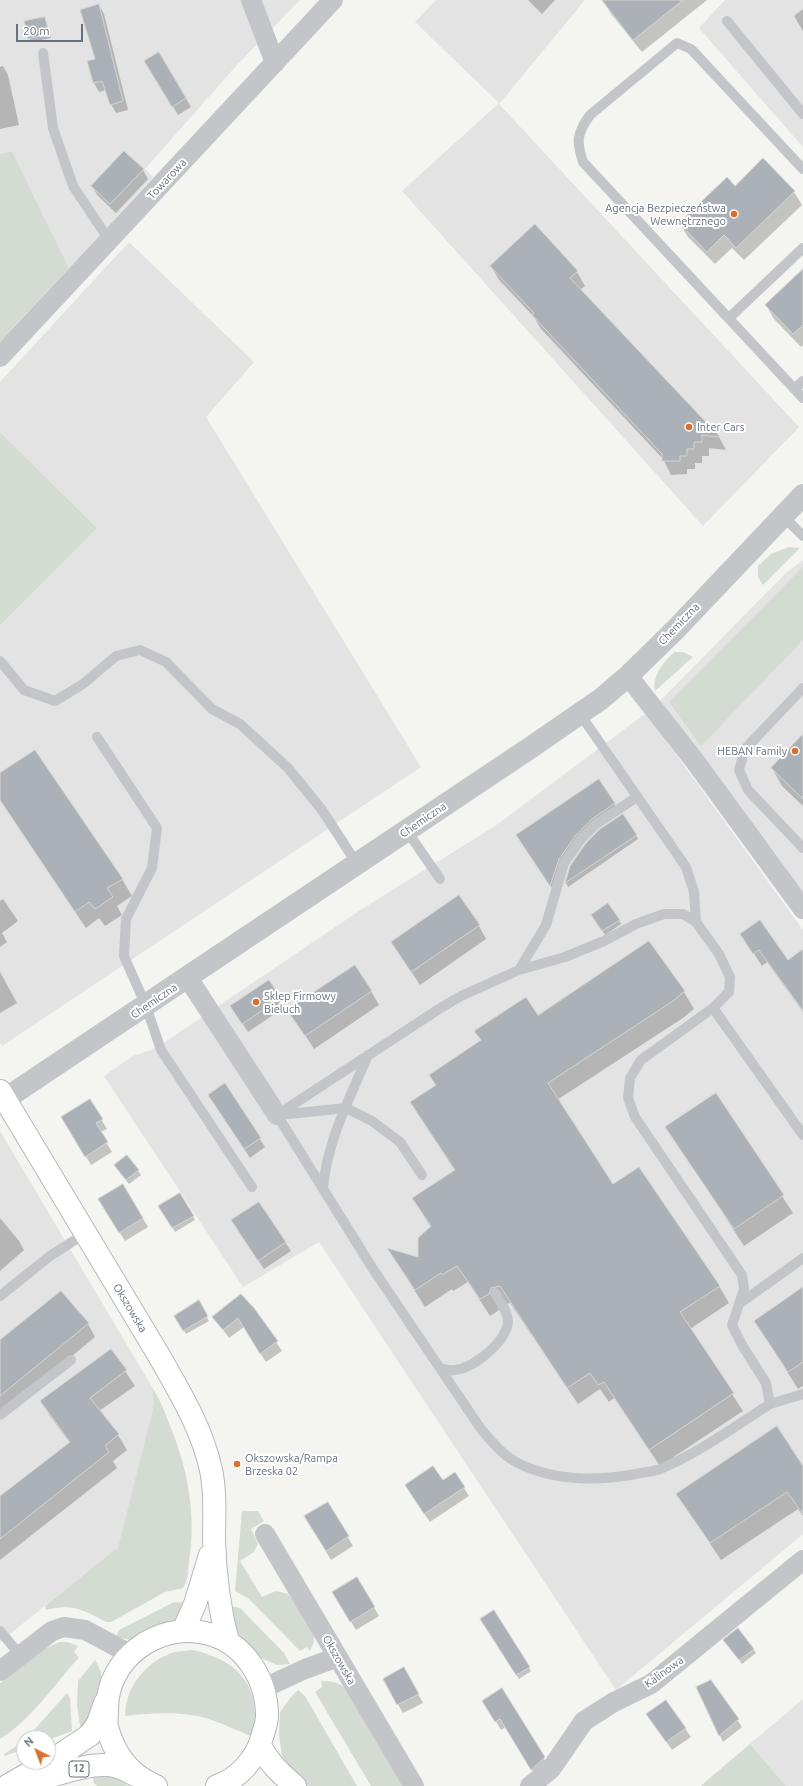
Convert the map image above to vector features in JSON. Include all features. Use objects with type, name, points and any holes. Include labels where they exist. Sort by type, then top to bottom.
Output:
[{"type":"main road","name":"Okszowska","points":[[3,1095],[180,1393],[203,1443],[211,1470],[215,1510],[214,1541],[221,1615],[228,1642]]},
{"type":"main road","name":"Okszowska","points":[[183,1631],[195,1604],[214,1541]]},
{"type":"main road","points":[[124,1662],[154,1637],[183,1631],[206,1633],[228,1642],[250,1661],[264,1688],[268,1717],[260,1746],[245,1768],[228,1785]]},
{"type":"main road","name":"12","points":[[7,1786],[57,1757],[90,1735],[98,1723],[107,1696],[124,1662]]},
{"type":"main road","name":"12","points":[[107,1696],[107,1726],[117,1753],[137,1775]]},
{"type":"main road","points":[[260,1746],[266,1758],[295,1786]]},
{"type":"main road","name":"12","points":[[21,1786],[102,1765],[117,1766],[156,1786]]},
{"type":"street","points":[[252,0],[275,63]]},
{"type":"street","name":"Towarowa","points":[[0,357],[333,0]]},
{"type":"street","name":"Chemiczna","points":[[3,1095],[146,1006],[580,714],[628,676],[803,495]]},
{"type":"street","points":[[628,676],[698,766],[803,909]]},
{"type":"street","points":[[188,978],[277,1115]]},
{"type":"street","name":"Okszowska","points":[[265,1534],[414,1786]]},
{"type":"street","name":"Kalinowa","points":[[530,1786],[551,1769],[584,1721],[614,1702],[651,1684],[803,1560]]},
{"type":"street","points":[[0,1671],[52,1631],[64,1627],[85,1630],[98,1638],[124,1662]]},
{"type":"street","points":[[264,1688],[338,1657]]},
{"type":"lane","points":[[727,21],[803,114]]},
{"type":"lane","points":[[803,169],[691,49],[677,43],[590,115],[580,128],[578,147],[583,162],[803,398]]},
{"type":"lane","points":[[43,53],[53,128],[73,186],[109,240]]},
{"type":"lane","points":[[729,318],[803,248]]},
{"type":"lane","points":[[794,389],[803,381]]},
{"type":"lane","points":[[782,516],[803,536]]},
{"type":"lane","points":[[0,661],[24,690],[55,701],[82,684],[116,656],[140,650],[166,662],[212,709],[240,724],[288,768],[322,810],[357,864]]},
{"type":"lane","points":[[803,688],[745,748],[739,770],[748,790],[803,848]]},
{"type":"lane","points":[[580,714],[686,867],[694,892],[696,922]]},
{"type":"lane","points":[[97,737],[156,828],[152,868],[126,919],[124,956],[146,1006],[161,1050],[252,1187]]},
{"type":"lane","points":[[519,970],[546,926],[564,863],[581,840],[596,824],[638,797]]},
{"type":"lane","points":[[407,831],[440,879]]},
{"type":"lane","points":[[277,1115],[444,1005],[461,996],[519,970],[565,957],[604,941],[636,924],[664,914],[683,914],[696,922],[719,954],[730,977],[729,992],[714,1008],[641,1060],[630,1078],[628,1098],[635,1117],[742,1275],[744,1289],[732,1325],[742,1345],[766,1383],[770,1404]]},
{"type":"lane","points":[[714,1008],[803,1135]]},
{"type":"lane","points":[[323,1188],[329,1149],[368,1055]]},
{"type":"lane","points":[[277,1115],[346,1108],[372,1121],[400,1142],[422,1175]]},
{"type":"lane","points":[[277,1115],[373,1269],[481,1429],[496,1447],[520,1465],[550,1475],[585,1479],[626,1476],[658,1470],[684,1458],[770,1404],[803,1394]]},
{"type":"lane","points":[[0,1296],[50,1256],[86,1233]]},
{"type":"lane","points":[[739,1304],[803,1258]]},
{"type":"lane","points":[[440,1368],[454,1371],[466,1368],[485,1355],[502,1339],[508,1321],[504,1308],[495,1293]]},
{"type":"lane","points":[[0,1415],[71,1360]]},
{"type":"lane","points":[[0,1631],[20,1655]]},
{"type":"shaded area","points":[[0,0],[300,0],[236,66],[145,169],[153,177],[69,268],[12,151],[0,154]]},
{"type":"shaded area","points":[[436,0],[585,0],[499,104],[799,427],[703,526],[402,191],[499,103],[415,22]]},
{"type":"shaded area","points":[[725,0],[803,0],[803,147],[699,28]]},
{"type":"shaded area","points":[[12,151],[69,268],[0,342],[0,154]]},
{"type":"shaded area","points":[[129,242],[254,362],[206,417],[421,767],[2,1046],[0,1043],[0,626],[97,528],[0,432],[0,382]]},
{"type":"shaded area","points":[[0,432],[97,528],[0,626]]},
{"type":"shaded area","points":[[789,547],[800,548],[763,585],[758,577],[758,566],[771,554]]},
{"type":"shaded area","points":[[803,560],[803,900],[658,703],[786,573]]},
{"type":"shaded area","points":[[803,567],[803,640],[701,746],[669,702]]},
{"type":"shaded area","points":[[674,652],[683,652],[693,657],[655,691],[655,680],[657,674]]},
{"type":"shaded area","points":[[646,713],[803,930],[803,1534],[616,1690],[319,1242],[243,1287],[104,1076],[133,1056],[151,1050],[165,1042],[362,909],[495,826]]},
{"type":"shaded area","points":[[0,1131],[152,1387],[154,1404],[118,1547],[0,1642]]},
{"type":"shaded area","points":[[152,1387],[163,1408],[175,1438],[189,1490],[192,1526],[188,1576],[185,1585],[183,1588],[165,1592],[111,1622],[106,1622],[78,1609],[63,1607],[46,1610],[45,1606],[118,1547],[154,1404]]},
{"type":"shaded area","points":[[242,1511],[258,1511],[264,1521],[251,1529],[258,1544],[254,1552],[240,1561],[262,1597],[276,1591],[288,1594],[300,1610],[314,1635],[314,1642],[310,1651],[307,1647],[300,1651],[248,1598],[235,1591]]},
{"type":"shaded area","points":[[174,1602],[187,1603],[180,1616],[175,1621],[131,1640],[116,1637],[119,1630]]},
{"type":"shaded area","points":[[229,1606],[240,1608],[284,1653],[290,1664],[277,1665],[261,1658],[238,1635],[229,1620]]},
{"type":"shaded area","points":[[59,1642],[67,1642],[78,1646],[74,1652],[79,1657],[32,1712],[0,1739],[0,1683],[38,1652]]},
{"type":"shaded area","points":[[193,1650],[224,1661],[235,1669],[244,1679],[251,1691],[254,1704],[255,1720],[253,1737],[226,1725],[199,1716],[157,1714],[125,1716],[126,1704],[134,1685],[151,1664],[175,1652]]},
{"type":"shaded area","points":[[95,1660],[100,1670],[102,1689],[100,1698],[81,1733],[77,1705],[78,1681]]},
{"type":"shaded area","points":[[321,1681],[335,1682],[347,1690],[404,1786],[371,1786],[315,1692],[322,1687]]},
{"type":"shaded area","points":[[298,1690],[305,1696],[357,1786],[308,1786],[292,1773],[282,1756],[279,1734],[280,1712]]},
{"type":"shaded area","points":[[67,1693],[70,1698],[72,1731],[56,1737],[56,1730],[34,1730]]},
{"type":"shaded area","points":[[803,1699],[803,1786],[786,1786],[750,1744]]},
{"type":"shaded area","points":[[750,1744],[786,1786],[701,1786],[704,1783]]},
{"type":"shaded area","points":[[16,1746],[16,1752],[5,1756],[4,1754]]},
{"type":"shaded area","points":[[92,1774],[111,1775],[128,1786],[97,1786],[94,1783]]},
{"type":"building","points":[[602,0],[683,0],[633,40]]},
{"type":"building","points":[[99,4],[123,101],[110,105],[102,81],[93,83],[87,61],[95,59],[80,10]]},
{"type":"building","points":[[45,17],[49,34],[28,39],[24,21]]},
{"type":"building","points":[[159,52],[186,98],[172,107],[144,61]]},
{"type":"building","points":[[124,151],[144,169],[110,204],[91,186]]},
{"type":"building","points":[[763,158],[795,191],[736,248],[724,235],[707,252],[679,223],[727,177],[735,186]]},
{"type":"building","points":[[535,224],[578,271],[570,278],[720,437],[702,435],[702,442],[694,442],[694,449],[687,449],[687,456],[680,456],[680,461],[662,461],[662,454],[532,315],[534,313],[490,266]]},
{"type":"building","points":[[803,269],[803,325],[793,334],[765,305]]},
{"type":"building","name":"HEBAN Family","points":[[803,734],[803,799],[771,768]]},
{"type":"building","points":[[35,750],[123,879],[107,888],[113,897],[95,909],[89,902],[75,912],[0,800],[0,773]]},
{"type":"building","points":[[599,779],[615,803],[592,819],[576,835],[559,859],[550,886],[516,835]]},
{"type":"building","points":[[623,814],[637,835],[565,883],[570,866],[586,843],[600,829]]},
{"type":"building","points":[[459,895],[480,925],[411,972],[391,942]]},
{"type":"building","points":[[608,903],[620,920],[602,931],[591,915]]},
{"type":"building","points":[[760,920],[788,960],[803,949],[803,1011],[759,950],[753,954],[740,934]]},
{"type":"building","points":[[649,941],[685,991],[673,1001],[548,1083],[613,1184],[639,1167],[720,1286],[680,1312],[734,1393],[649,1450],[604,1382],[598,1385],[590,1373],[567,1388],[500,1286],[491,1288],[489,1294],[480,1299],[457,1266],[442,1275],[441,1273],[415,1290],[387,1248],[418,1257],[418,1238],[431,1226],[412,1198],[455,1170],[410,1102],[436,1085],[429,1075],[481,1040],[474,1031],[526,997],[538,1015]]},
{"type":"building","points":[[355,965],[372,991],[305,1036],[287,1010]]},
{"type":"building","name":"Sklep Firmowy Bieluch","points":[[269,980],[281,998],[242,1024],[230,1006]]},
{"type":"building","points":[[225,1083],[261,1138],[244,1149],[208,1095]]},
{"type":"building","points":[[716,1093],[784,1195],[734,1229],[665,1127]]},
{"type":"building","points":[[90,1099],[103,1119],[96,1123],[108,1142],[85,1157],[61,1117]]},
{"type":"building","points":[[127,1155],[139,1170],[126,1180],[114,1165]]},
{"type":"building","points":[[123,1184],[143,1218],[119,1233],[98,1199]]},
{"type":"building","points":[[180,1193],[194,1216],[172,1228],[158,1206]]},
{"type":"building","points":[[259,1202],[286,1242],[258,1261],[231,1220]]},
{"type":"building","points":[[803,1287],[803,1362],[788,1372],[754,1321]]},
{"type":"building","points":[[61,1291],[89,1323],[0,1396],[0,1340]]},
{"type":"building","points":[[241,1294],[254,1308],[278,1341],[260,1354],[238,1318],[223,1330],[212,1317]]},
{"type":"building","points":[[199,1300],[208,1316],[183,1331],[174,1316]]},
{"type":"building","points":[[111,1349],[127,1370],[90,1398],[119,1434],[105,1446],[109,1452],[0,1539],[0,1496],[70,1442],[40,1401]]},
{"type":"building","points":[[777,1426],[803,1466],[803,1514],[787,1492],[710,1543],[676,1494]]},
{"type":"building","points":[[433,1466],[443,1480],[455,1472],[465,1487],[424,1514],[405,1485]]},
{"type":"building","points":[[328,1502],[349,1536],[326,1551],[304,1516]]},
{"type":"building","points":[[357,1577],[375,1607],[350,1622],[332,1592]]},
{"type":"building","points":[[494,1610],[530,1667],[516,1675],[480,1619]]},
{"type":"building","points":[[738,1628],[754,1649],[739,1660],[723,1640]]},
{"type":"building","points":[[404,1667],[419,1694],[397,1705],[383,1679]]},
{"type":"building","points":[[711,1680],[739,1719],[719,1736],[696,1687]]},
{"type":"building","points":[[502,1688],[545,1757],[531,1770],[500,1719],[495,1722],[482,1701]]},
{"type":"building","points":[[666,1700],[686,1728],[666,1742],[646,1714]]},
{"type":"place","name":"Agencja Bezpieczeństwa Wewnętrznego","points":[[734,214]]},
{"type":"place","name":"Inter Cars","points":[[689,427]]},
{"type":"place","name":"HEBAN Family","points":[[795,751]]},
{"type":"place","name":"Sklep Firmowy Bieluch","points":[[256,1002]]},
{"type":"place","name":"Okszowska/Rampa Brzeska 02","points":[[237,1464]]}]
